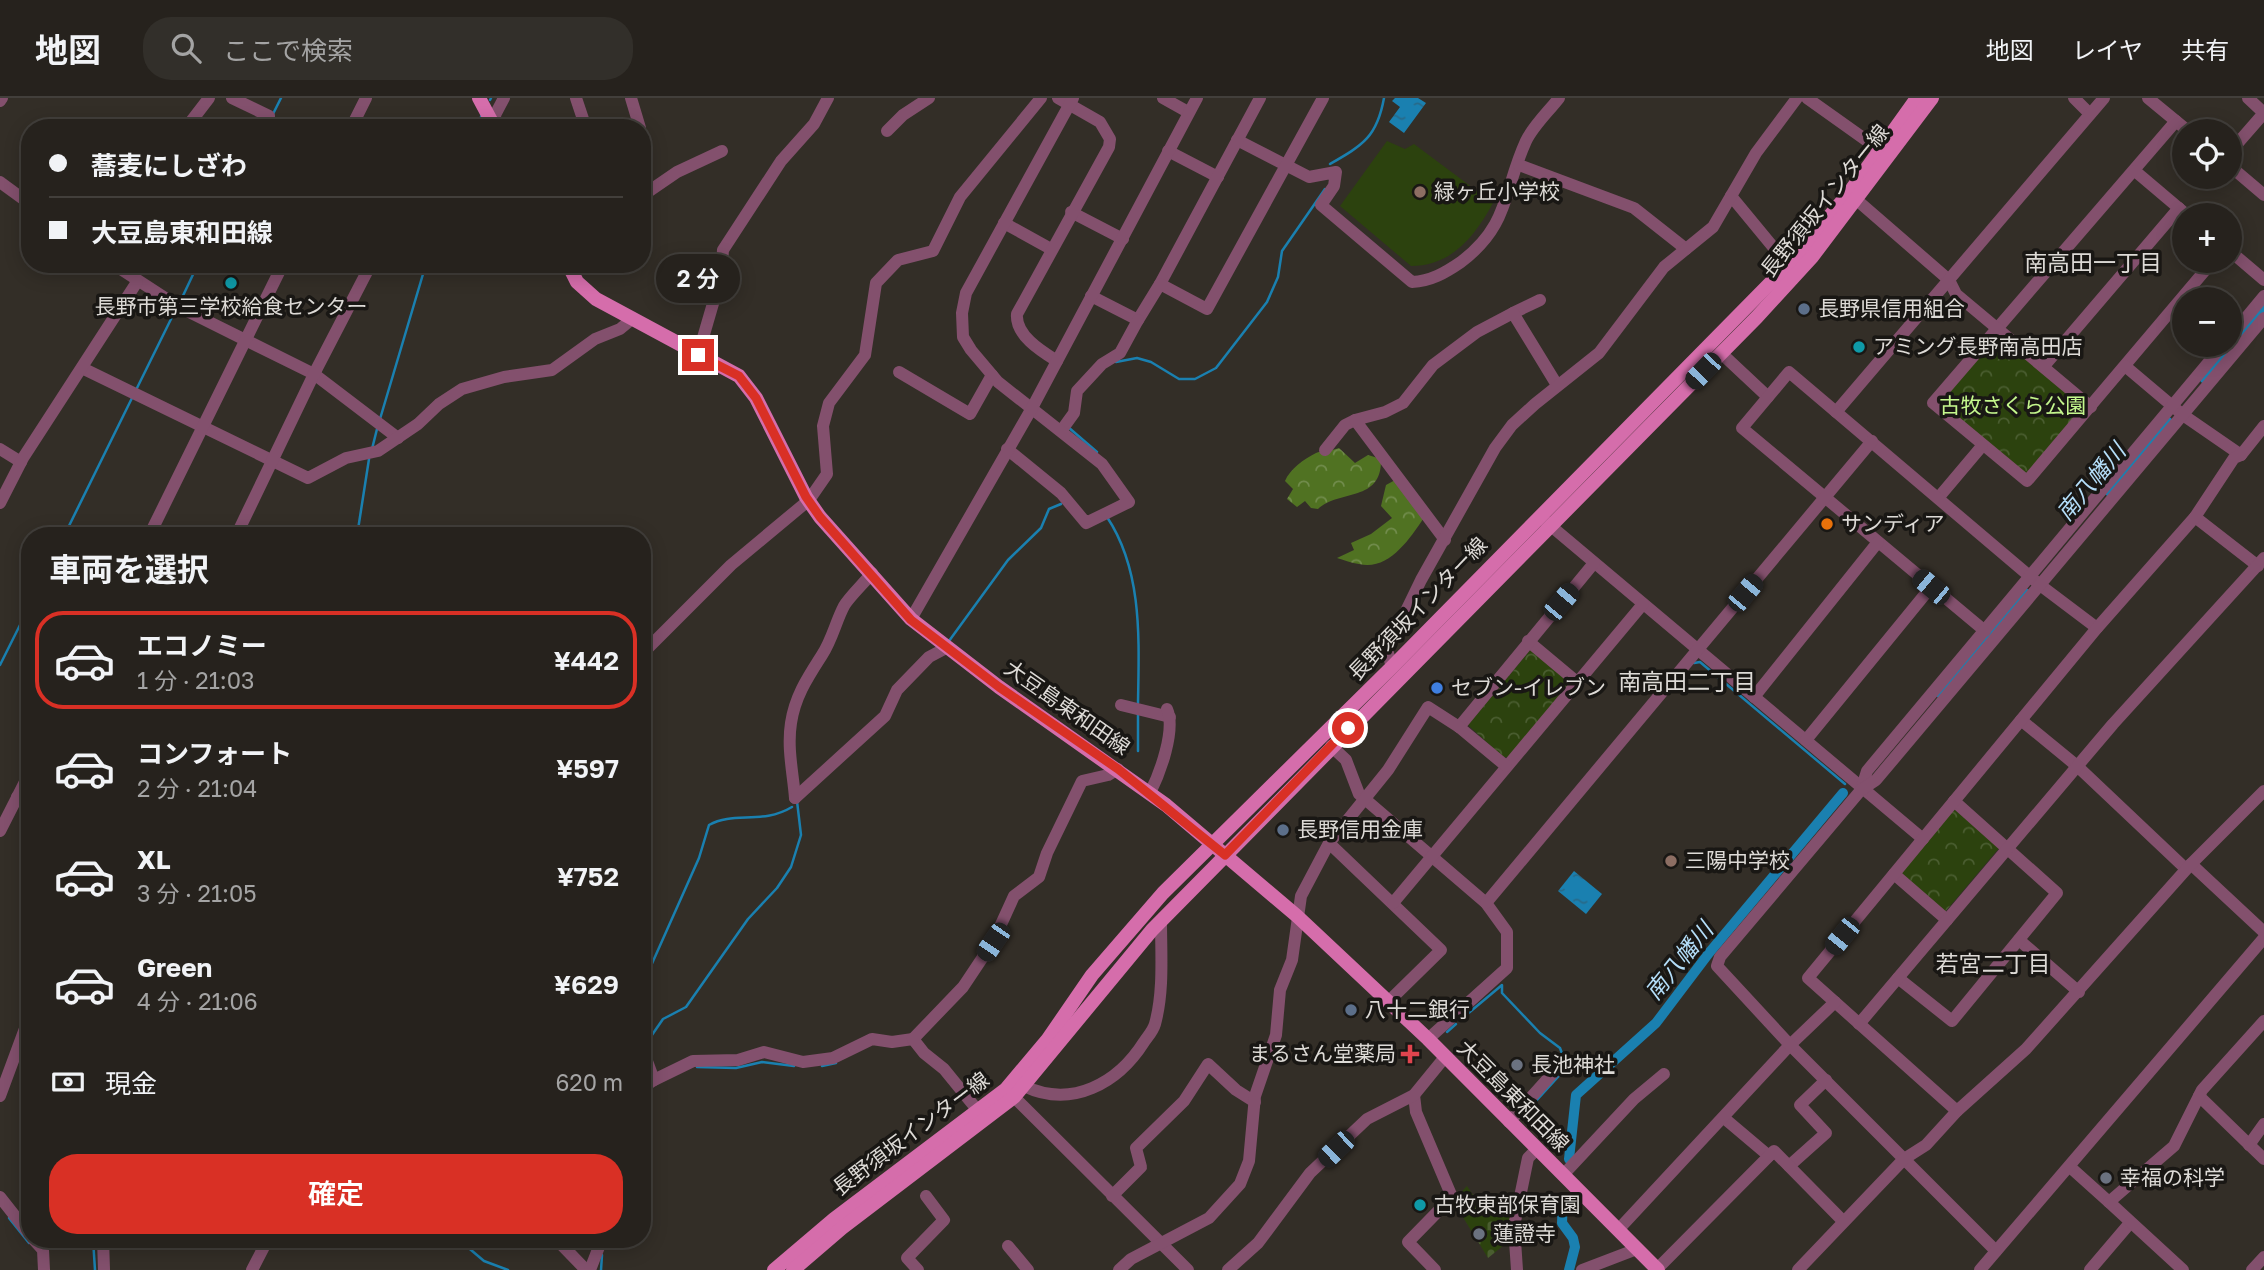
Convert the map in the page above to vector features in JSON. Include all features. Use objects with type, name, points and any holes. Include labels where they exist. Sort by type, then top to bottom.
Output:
[{"type":"main road","points":[[479,98],[490,119]]},
{"type":"main road","name":"長野須坂インター線","points":[[1885,153],[1917,98]]},
{"type":"main road","name":"長野須坂インター線","points":[[793,1270],[1015,1091],[1161,920],[1331,746],[1552,527],[1812,257],[1885,153],[1932,98]]},
{"type":"main road","name":"長野須坂インター線","points":[[774,1270],[834,1219],[979,1112],[1015,1091],[1135,923],[1392,667],[1853,196]]},
{"type":"main road","name":"大豆島東和田線","points":[[572,273],[577,282],[596,299],[739,376],[756,398],[808,500],[911,620],[999,687],[1150,793],[1297,916],[1428,1039],[1658,1270]]},
{"type":"street","points":[[193,119],[209,98]]},
{"type":"street","points":[[233,98],[269,116]]},
{"type":"street","points":[[356,119],[366,98]]},
{"type":"street","points":[[495,119],[504,98]]},
{"type":"street","points":[[576,98],[583,119]]},
{"type":"street","points":[[631,98],[637,119]]},
{"type":"street","points":[[698,355],[721,276],[723,250],[781,161],[814,124],[828,98]]},
{"type":"street","points":[[887,131],[903,115],[929,98]]},
{"type":"street","points":[[651,644],[731,565],[808,500],[827,474],[822,437],[829,403],[866,355],[876,283],[898,260],[933,251],[960,197],[1041,98]]},
{"type":"street","points":[[1163,98],[1188,112]]},
{"type":"street","points":[[911,620],[1032,408],[1196,98]]},
{"type":"street","points":[[1061,431],[1074,412],[1077,391],[1102,364],[1120,353],[1260,98]]},
{"type":"street","points":[[1160,284],[1207,309],[1323,98]]},
{"type":"street","points":[[1237,140],[1309,177],[1336,172],[1334,186],[1321,205],[1412,282],[1426,281],[1447,272],[1485,242],[1492,232],[1527,140],[1559,98]]},
{"type":"street","points":[[1392,667],[1387,650],[1421,580],[1446,540],[1495,448],[1512,425],[1557,385],[1599,353],[1664,267],[1713,227],[1756,152],[1797,98]]},
{"type":"street","points":[[1807,98],[1885,153]]},
{"type":"street","points":[[2074,98],[2090,114]]},
{"type":"street","points":[[1836,412],[2104,98]]},
{"type":"street","points":[[2148,98],[2174,119]]},
{"type":"street","points":[[2242,138],[2264,113],[2248,98]]},
{"type":"street","points":[[1007,449],[1061,493],[1086,523],[1129,502],[1102,464],[992,375],[963,337],[962,313],[966,293],[1067,100],[1100,122],[1110,139],[1109,148],[1051,248],[1017,314],[1016,321],[1029,340],[1057,361]]},
{"type":"street","points":[[2172,126],[1933,403],[2027,481],[2203,273]]},
{"type":"street","points":[[651,190],[677,172],[722,151]]},
{"type":"street","points":[[1168,151],[1218,177]]},
{"type":"street","points":[[1519,164],[1634,208],[1686,248]]},
{"type":"street","points":[[2135,171],[2172,203]]},
{"type":"street","points":[[2242,176],[2264,194]]},
{"type":"street","points":[[0,182],[21,197]]},
{"type":"street","points":[[1853,196],[1949,280],[1956,294],[2091,407]]},
{"type":"street","points":[[1731,197],[1788,265]]},
{"type":"street","points":[[1072,212],[1123,239]]},
{"type":"street","points":[[1004,223],[1051,248]]},
{"type":"street","points":[[2044,366],[2172,224]]},
{"type":"street","points":[[2242,261],[2264,280]]},
{"type":"street","points":[[126,273],[179,307],[314,374],[398,438]]},
{"type":"street","points":[[153,527],[279,273]]},
{"type":"street","points":[[240,527],[366,273]]},
{"type":"street","points":[[0,503],[20,462],[138,282]]},
{"type":"street","points":[[1091,296],[1139,320]]},
{"type":"street","points":[[2242,323],[2264,296]]},
{"type":"street","points":[[1325,450],[1345,425],[1403,403],[1433,365],[1477,332],[1540,300]]},
{"type":"street","points":[[1513,313],[1557,385]]},
{"type":"street","points":[[1996,1251],[1790,1045],[1717,966],[1720,957],[1861,790],[1876,780],[2035,581],[2178,410],[2264,318]]},
{"type":"street","points":[[82,368],[308,478],[346,458],[371,453],[398,438],[462,389],[504,377],[552,370],[596,339],[620,329],[632,319]]},
{"type":"street","points":[[1721,353],[1768,397]]},
{"type":"street","points":[[2178,410],[2215,357]]},
{"type":"street","points":[[2125,366],[2178,410],[2241,455]]},
{"type":"street","points":[[899,372],[970,414],[992,375]]},
{"type":"street","points":[[1984,631],[1742,428],[1789,372],[2035,581],[2097,628]]},
{"type":"street","points":[[1355,421],[1446,540]]},
{"type":"street","points":[[1957,1111],[1808,978],[2097,628],[2196,517],[2234,458],[2241,455],[2264,426]]},
{"type":"street","points":[[1486,903],[1872,441]]},
{"type":"street","points":[[1939,497],[1982,446]]},
{"type":"street","points":[[0,449],[20,462]]},
{"type":"street","points":[[1539,515],[1806,740],[1861,790],[1923,838]]},
{"type":"street","points":[[1859,1024],[2077,766],[2261,562],[2196,517]]},
{"type":"street","points":[[1754,696],[1878,542]]},
{"type":"street","points":[[1459,727],[1594,563]]},
{"type":"street","points":[[872,573],[856,594],[845,603],[822,655],[809,673],[796,700],[790,724],[789,753],[795,799],[885,716],[897,690],[929,657],[948,647]]},
{"type":"street","points":[[1861,790],[1867,771],[1984,631],[2035,581]]},
{"type":"street","points":[[1806,740],[1931,587]]},
{"type":"street","points":[[1393,903],[1643,604]]},
{"type":"street","points":[[1528,641],[1577,682]]},
{"type":"street","points":[[1121,705],[1169,713],[1160,772],[1150,793]]},
{"type":"street","points":[[1119,1270],[1131,1259],[1209,1218],[1240,1184],[1249,1161],[1255,1102],[1276,1035],[1277,999],[1293,960],[1301,896],[1329,843],[1388,770],[1428,707],[1459,727],[1506,766]]},
{"type":"street","points":[[2021,720],[2077,766],[2264,932]]},
{"type":"street","points":[[1331,746],[1346,760],[1356,790],[1486,903],[1507,932],[1507,968],[1428,1039]]},
{"type":"street","points":[[651,1074],[653,1080],[693,1061],[738,1060],[764,1052],[803,1062],[833,1058],[872,1038],[892,1042],[913,1038],[963,987],[993,942],[1014,896],[1039,877],[1047,853],[1082,781],[1108,775],[1118,769]]},
{"type":"street","points":[[0,831],[21,789]]},
{"type":"street","points":[[1798,1270],[1905,1159],[1926,1145],[1957,1111],[2026,1049],[2188,867],[2264,791]]},
{"type":"street","points":[[17,797],[21,799]]},
{"type":"street","points":[[1898,978],[1952,1021],[2057,893],[1954,801]]},
{"type":"street","points":[[1329,843],[1441,950],[1388,1002]]},
{"type":"street","points":[[1894,874],[1947,919]]},
{"type":"street","points":[[1015,1091],[1056,1096],[1097,1088],[1133,1060],[1154,1027],[1162,960],[1161,920]]},
{"type":"street","points":[[1980,1270],[2264,938]]},
{"type":"street","points":[[2019,940],[2079,992]]},
{"type":"street","points":[[1618,1230],[1790,1045],[1835,1002]]},
{"type":"street","points":[[2109,1202],[2174,1146],[2199,1096],[2260,1036],[2264,1021]]},
{"type":"street","points":[[913,1038],[924,1053],[944,1069],[979,1112]]},
{"type":"street","points":[[0,1096],[21,1039]]},
{"type":"street","points":[[1228,1270],[1258,1243],[1310,1172],[1367,1119],[1414,1095],[1445,1057]]},
{"type":"street","points":[[1112,1196],[1141,1167],[1136,1148],[1184,1101],[1208,1064],[1236,1090],[1255,1102]]},
{"type":"street","points":[[1509,1122],[1561,1064]]},
{"type":"street","points":[[1563,1175],[1634,1098],[1664,1074]]},
{"type":"street","points":[[1789,1166],[1826,1133],[1800,1105],[1826,1080]]},
{"type":"street","points":[[1015,1091],[1112,1196],[1188,1270]]},
{"type":"street","points":[[1414,1095],[1416,1112],[1452,1198],[1408,1242],[1435,1270]]},
{"type":"street","points":[[2199,1096],[2264,1159]]},
{"type":"street","points":[[1724,1118],[1769,1156]]},
{"type":"street","points":[[2249,1145],[2264,1124]]},
{"type":"street","points":[[1517,1270],[1514,1226],[1528,1157],[1536,1150]]},
{"type":"street","points":[[1658,1270],[1774,1151],[1843,1221]]},
{"type":"street","points":[[2070,1167],[2183,1270]]},
{"type":"street","points":[[918,1270],[907,1258],[944,1220],[926,1196]]},
{"type":"street","points":[[0,1197],[21,1224]]},
{"type":"street","points":[[2090,1270],[2130,1223]]},
{"type":"street","points":[[1008,1246],[1028,1270]]},
{"type":"street","points":[[41,1248],[44,1270]]},
{"type":"street","points":[[103,1248],[104,1270]]},
{"type":"street","points":[[251,1270],[263,1248]]},
{"type":"street","points":[[565,1248],[588,1270],[599,1248]]},
{"type":"street","points":[[1582,1270],[1637,1249]]},
{"type":"green space","points":[[1387,141],[1405,149],[1414,144],[1493,203],[1461,247],[1439,261],[1411,266],[1340,206]]},
{"type":"green space","name":"古牧さくら公園","points":[[1997,327],[2091,407],[2027,481],[1933,403]]},
{"type":"green space","points":[[1339,448],[1355,463],[1368,455],[1381,459],[1375,483],[1367,489],[1327,503],[1318,509],[1311,508],[1305,501],[1297,507],[1287,499],[1293,489],[1285,481],[1294,468],[1316,453]]},
{"type":"green space","points":[[1397,479],[1423,519],[1411,536],[1397,552],[1379,563],[1359,564],[1337,558],[1354,550],[1351,543],[1371,534],[1392,518],[1381,506],[1386,485]]},
{"type":"green space","points":[[1532,648],[1569,679],[1570,685],[1510,757],[1503,757],[1468,725]]},
{"type":"green space","points":[[1954,809],[1999,848],[1944,913],[1898,873]]},
{"type":"green space","points":[[1467,1186],[1483,1210],[1513,1192],[1515,1195],[1509,1241],[1488,1258],[1453,1201]]},
{"type":"water","points":[[1395,98],[1418,98],[1426,103],[1404,133],[1389,122],[1400,107],[1392,101]]},
{"type":"water","points":[[1574,871],[1602,894],[1586,914],[1558,891]]},
{"type":"waterway","points":[[273,114],[281,98]]},
{"type":"waterway","points":[[1330,164],[1360,145],[1373,131],[1384,98]]},
{"type":"waterway","points":[[480,119],[482,115]]},
{"type":"waterway","points":[[1116,362],[1137,358],[1151,362],[1179,379],[1195,379],[1216,368],[1267,302],[1278,277],[1282,251],[1325,189]]},
{"type":"waterway","points":[[180,302],[194,273]]},
{"type":"waterway","points":[[380,419],[423,273]]},
{"type":"waterway","name":"南八幡川","points":[[2205,379],[2264,308]]},
{"type":"waterway","points":[[137,388],[174,313]]},
{"type":"waterway","points":[[68,527],[132,398]]},
{"type":"waterway","name":"南八幡川","points":[[2110,492],[2168,422]]},
{"type":"waterway","points":[[1068,427],[1097,452]]},
{"type":"waterway","points":[[372,449],[377,429]]},
{"type":"waterway","points":[[358,527],[369,459]]},
{"type":"waterway","points":[[949,641],[1008,560],[1041,528],[1049,509],[1061,504]]},
{"type":"waterway","points":[[1107,517],[1119,538],[1133,583],[1138,631],[1138,703]]},
{"type":"waterway","name":"南八幡川","points":[[1940,693],[2025,593]]},
{"type":"waterway","points":[[0,665],[21,623]]},
{"type":"waterway","points":[[1694,663],[1700,662],[1845,784]]},
{"type":"waterway","points":[[1138,713],[1138,751]]},
{"type":"waterway","name":"南八幡川","points":[[1569,1159],[1576,1095],[1656,1023],[1709,953],[1843,793]]},
{"type":"waterway","points":[[651,1036],[663,1019],[686,1007],[748,919],[777,888],[791,867],[801,835],[797,801]]},
{"type":"waterway","points":[[651,966],[699,858],[709,825],[728,819],[770,815],[792,807]]},
{"type":"waterway","points":[[1465,1016],[1502,985],[1502,993],[1540,1033],[1560,1048],[1567,1067],[1536,1101]]},
{"type":"waterway","points":[[1447,1032],[1456,1024]]},
{"type":"waterway","points":[[697,1067],[736,1068],[762,1062],[794,1066]]},
{"type":"waterway","points":[[822,1066],[836,1063]]},
{"type":"waterway","name":"南八幡川","points":[[1563,1199],[1562,1223],[1573,1238],[1575,1247],[1569,1270]]},
{"type":"waterway","points":[[9,1218],[21,1233]]},
{"type":"waterway","points":[[94,1248],[95,1270]]},
{"type":"waterway","points":[[469,1248],[484,1261],[508,1270]]},
{"type":"waterway","points":[[601,1270],[602,1255]]},
{"type":"place","name":"緑ヶ丘小学校","points":[[1420,192]]},
{"type":"place","name":"長野市第三学校給食センター","points":[[231,283]]},
{"type":"place","name":"長野県信用組合","points":[[1804,309]]},
{"type":"place","name":"アミング長野南高田店","points":[[1859,347]]},
{"type":"place","name":"サンディア","points":[[1827,524]]},
{"type":"place","name":"セブン-イレブン","points":[[1437,688]]},
{"type":"place","name":"長野信用金庫","points":[[1283,830]]},
{"type":"place","name":"三陽中学校","points":[[1671,861]]},
{"type":"place","name":"八十二銀行","points":[[1351,1010]]},
{"type":"place","name":"まるさん堂薬局","points":[[1410,1054]]},
{"type":"place","name":"長池神社","points":[[1517,1065]]},
{"type":"place","name":"幸福の科学","points":[[2106,1178]]},
{"type":"place","name":"古牧東部保育園","points":[[1420,1205]]},
{"type":"place","name":"蓮證寺","points":[[1479,1234]]},
{"type":"district","name":"南高田一丁目","points":[[2093,263]]},
{"type":"district","name":"南高田二丁目","points":[[1687,682]]},
{"type":"district","name":"若宮二丁目","points":[[1993,964]]},
{"type":"route","points":[[698,355],[739,376],[756,398],[806,497],[820,517],[911,620],[999,687],[1118,769],[1225,855],[1348,728]]}]
